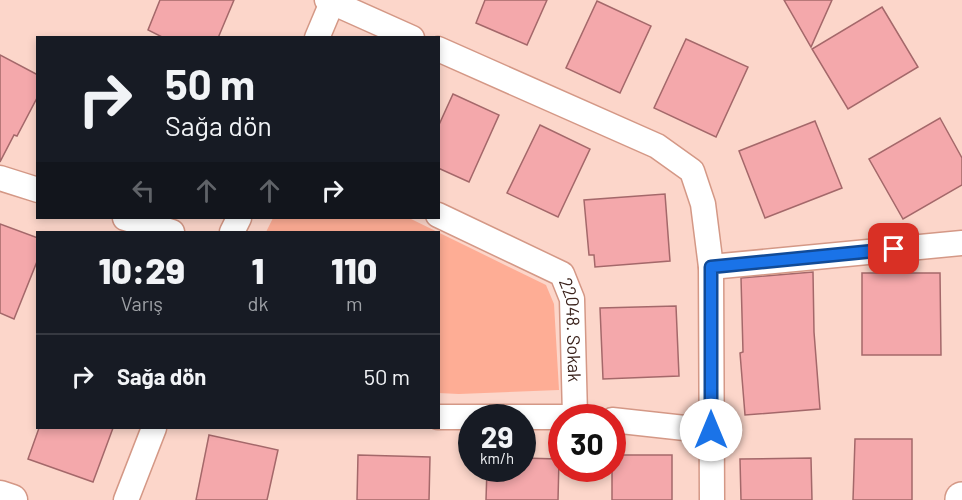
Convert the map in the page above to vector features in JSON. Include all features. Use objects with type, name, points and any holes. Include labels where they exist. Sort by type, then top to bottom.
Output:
[{"type":"street","points":[[318,36],[330,1],[408,36]]},
{"type":"street","points":[[440,50],[657,146],[692,171],[703,204],[711,267],[712,500]]},
{"type":"street","points":[[0,178],[36,189]]},
{"type":"street","name":"22048. Sokak","points":[[440,216],[562,274],[572,298],[575,404]]},
{"type":"street","points":[[127,219],[169,231]]},
{"type":"street","points":[[711,267],[962,243]]},
{"type":"street","points":[[440,417],[548,416]]},
{"type":"street","points":[[626,421],[711,430]]},
{"type":"street","points":[[126,500],[154,429]]},
{"type":"street","points":[[0,496],[12,500]]},
{"type":"shaded area","points":[[272,219],[411,219],[436,231],[266,231]]},
{"type":"shaded area","points":[[440,233],[546,285],[554,304],[559,390],[440,393]]},
{"type":"building","points":[[160,0],[234,0],[219,36],[160,36],[148,30]]},
{"type":"building","points":[[485,0],[547,0],[527,45],[476,23]]},
{"type":"building","points":[[784,0],[832,0],[811,47]]},
{"type":"building","points":[[597,1],[651,26],[620,93],[566,68]]},
{"type":"building","points":[[882,7],[918,67],[848,109],[812,49]]},
{"type":"building","points":[[686,39],[748,67],[716,137],[654,108]]},
{"type":"building","points":[[0,55],[36,74],[36,100],[0,162]]},
{"type":"building","points":[[453,94],[499,115],[469,182],[440,169],[440,123]]},
{"type":"building","points":[[940,118],[962,158],[962,185],[903,219],[869,159]]},
{"type":"building","points":[[815,121],[842,188],[765,218],[739,151]]},
{"type":"building","points":[[540,125],[590,149],[558,217],[507,193]]},
{"type":"building","points":[[665,194],[670,261],[595,267],[594,255],[589,255],[584,200]]},
{"type":"building","points":[[0,224],[36,237],[36,264],[14,319],[0,313]]},
{"type":"building","points":[[813,272],[814,332],[820,409],[745,415],[740,353],[743,352],[741,278]]},
{"type":"building","points":[[862,273],[940,273],[941,355],[862,355]]},
{"type":"building","points":[[676,306],[679,376],[603,379],[600,308]]},
{"type":"building","points":[[39,429],[113,429],[93,482],[28,459]]},
{"type":"building","points":[[209,435],[278,450],[267,500],[196,500]]},
{"type":"building","points":[[855,439],[912,439],[912,500],[853,500]]},
{"type":"building","points":[[358,455],[430,457],[429,500],[357,500]]},
{"type":"building","points":[[626,455],[672,455],[672,500],[612,500],[612,482],[626,482]]},
{"type":"building","points":[[536,458],[548,459],[548,482],[558,482],[558,500],[486,500],[487,482],[536,482]]},
{"type":"building","points":[[811,458],[812,500],[741,500],[740,459]]},
{"type":"route","points":[[711,430],[711,267],[894,249]]}]
